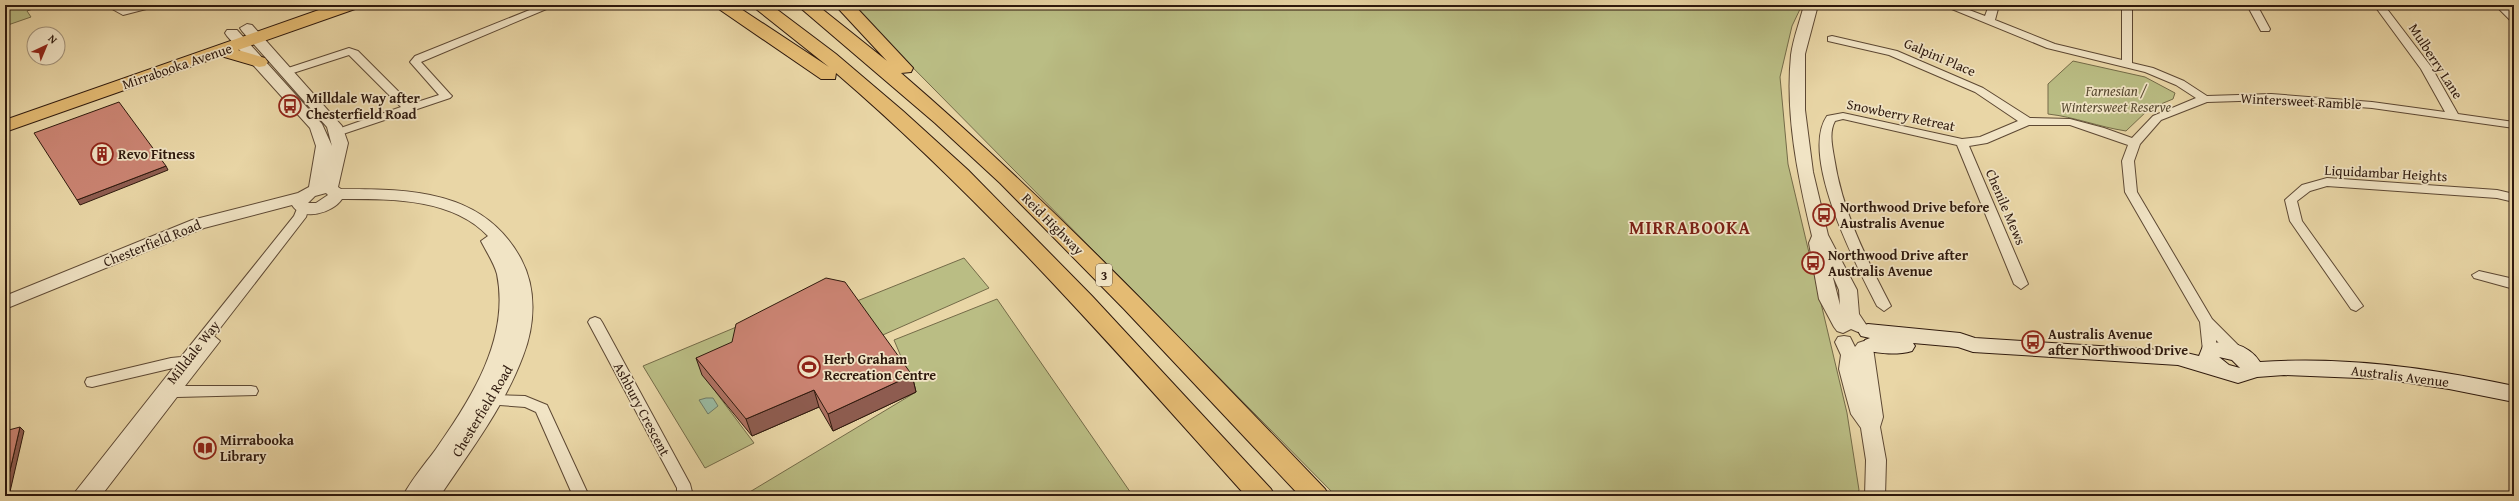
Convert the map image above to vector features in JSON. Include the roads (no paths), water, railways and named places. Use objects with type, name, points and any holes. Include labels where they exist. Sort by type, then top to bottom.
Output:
[{"type":"highway","points":[[722,5],[756,24],[922,141]]},
{"type":"highway","name":"3","points":[[760,5],[829,59],[922,141],[984,200],[1072,291],[1262,496]]},
{"type":"highway","name":"Reid Highway","points":[[806,5],[915,92],[991,162],[1099,270],[1316,496]]},
{"type":"highway","points":[[844,5],[991,162]]},
{"type":"main road","name":"Mirrabooka Avenue","points":[[5,126],[250,41],[312,5]]},
{"type":"main road","points":[[221,50],[250,41],[272,37],[303,21],[349,5]]},
{"type":"main road","name":"Mirrabooka Avenue","points":[[5,113],[250,41]]},
{"type":"main road","points":[[26,118],[28,111],[40,102]]},
{"type":"main road","points":[[1858,337],[1965,348],[1974,345],[2178,358],[2212,358]]},
{"type":"main road","name":"Australis Avenue","points":[[2212,358],[2221,348],[2244,359],[2285,366],[2415,375],[2514,394]]},
{"type":"street","points":[[110,5],[123,12],[150,5]]},
{"type":"street","points":[[336,133],[446,96],[415,62],[419,58],[550,5]]},
{"type":"street","points":[[1811,5],[1798,54],[1797,110],[1805,172],[1820,236],[1817,243],[1828,299],[1858,337],[1873,417],[1870,427],[1876,460],[1875,496]]},
{"type":"street","points":[[1947,5],[2051,46],[2149,70],[2180,83],[2205,99]]},
{"type":"street","points":[[2127,5],[2127,64]]},
{"type":"street","points":[[2252,5],[2265,30]]},
{"type":"street","name":"Mulberry Lane","points":[[2378,5],[2426,68],[2452,114]]},
{"type":"street","points":[[2500,5],[2514,18]]},
{"type":"street","points":[[1989,22],[1994,6]]},
{"type":"street","name":"Galpini Place","points":[[1832,39],[1899,56],[1979,90],[2027,122]]},
{"type":"street","name":"Milldale Way","points":[[92,496],[168,392],[317,199],[340,143],[334,126],[286,72],[250,41]]},
{"type":"street","name":"Milldale Way","points":[[250,41],[317,127],[324,146],[317,199]]},
{"type":"street","points":[[286,72],[349,51],[354,53],[409,109]]},
{"type":"street","name":"Wintersweet Ramble","points":[[2244,359],[2207,322],[2131,192],[2128,161],[2134,143],[2157,118],[2205,99],[2271,97],[2372,105],[2452,114],[2514,125]]},
{"type":"street","name":"Snowberry Retreat","points":[[1884,306],[1846,230],[1830,182],[1826,124],[1831,118],[1842,116],[1962,143],[1983,140],[2027,122],[2070,122],[2100,130],[2134,143]]},
{"type":"street","name":"Chenile Mews","points":[[1962,143],[2021,284]]},
{"type":"street","name":"Liquidambar Heights","points":[[2356,306],[2296,221],[2291,200],[2306,188],[2327,182],[2497,194],[2514,198]]},
{"type":"street","name":"Chesterfield Road","points":[[5,309],[171,241],[222,224],[317,199]]},
{"type":"street","name":"Chesterfield Road","points":[[5,303],[198,224],[253,208],[317,199],[415,201],[459,218],[480,232],[512,271],[522,280],[524,322],[514,356],[491,400],[436,474],[413,496]]},
{"type":"street","name":"Chesterfield Road","points":[[429,496],[436,474],[478,399],[497,360],[508,322],[512,271]]},
{"type":"street","points":[[2480,275],[2514,284]]},
{"type":"street","name":"Ashbury Crescent","points":[[596,322],[685,488],[685,496]]},
{"type":"street","name":"Wintersweet Ramble","points":[[2207,322],[2212,358]]},
{"type":"street","points":[[92,382],[191,362]]},
{"type":"street","points":[[168,392],[251,391]]},
{"type":"street","name":"Milldale Way","points":[[80,496],[168,392]]},
{"type":"street","points":[[491,400],[525,401],[534,403],[542,409],[581,496]]},
{"type":"place","name":"Milldale Way after Chesterfield Road","points":[[290,106]]},
{"type":"place","name":"Revo Fitness","points":[[102,154]]},
{"type":"place","name":"Northwood Drive before Australis Avenue","points":[[1824,215]]},
{"type":"place","name":"Northwood Drive after Australis Avenue","points":[[1813,263]]},
{"type":"place","name":"Australis Avenue after Northwood Drive","points":[[2033,342]]},
{"type":"place","name":"Herb Graham Recreation Centre","points":[[809,367]]},
{"type":"place","name":"Mirrabooka Library","points":[[205,448]]},
{"type":"district","name":"MIRRABOOKA","points":[[1690,228]]},
{"type":"park label","name":"Farnesian / Wintersweet Reserve","points":[[2116,100]]}]
